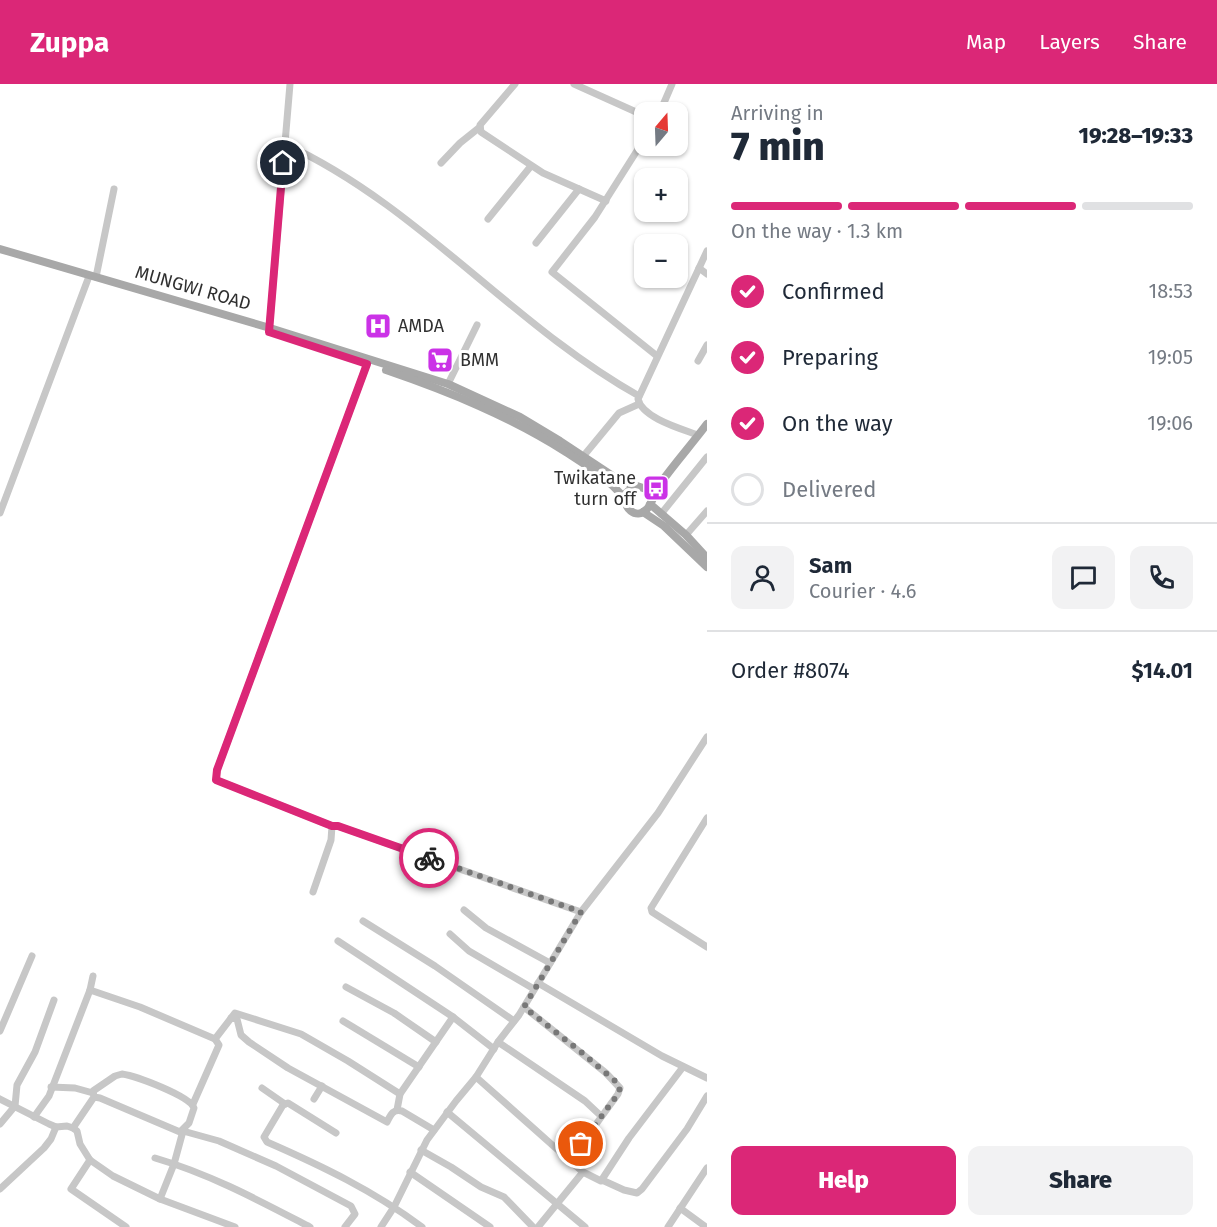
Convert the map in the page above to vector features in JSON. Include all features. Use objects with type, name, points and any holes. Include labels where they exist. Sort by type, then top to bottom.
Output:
[{"type":"main road","name":"MUNGWI ROAD","points":[[0,251],[448,384],[520,417],[581,458],[624,498]]},
{"type":"main road","name":"MUNGWI ROAD","points":[[269,330],[445,390],[534,432],[614,478],[634,486]]},
{"type":"main road","points":[[643,512],[661,483],[707,423]]},
{"type":"main road","points":[[661,483],[646,489],[634,486],[627,490],[624,498],[626,507],[633,513],[643,512],[664,526],[707,567]]},
{"type":"main road","points":[[646,489],[651,501],[661,514],[707,558]]},
{"type":"street","points":[[269,330],[290,84]]},
{"type":"street","points":[[441,163],[460,143],[480,128],[515,84]]},
{"type":"street","points":[[574,84],[634,111]]},
{"type":"street","points":[[664,102],[672,84]]},
{"type":"street","points":[[480,128],[483,134],[543,173],[606,201]]},
{"type":"street","points":[[285,144],[317,159],[353,181],[422,231],[562,346],[596,371],[639,396]]},
{"type":"street","points":[[634,156],[606,201],[552,272],[554,276],[657,357]]},
{"type":"street","points":[[488,219],[531,166]]},
{"type":"street","points":[[0,513],[92,278],[114,189]]},
{"type":"street","points":[[536,243],[579,189]]},
{"type":"street","points":[[698,435],[647,413],[639,404],[639,396],[707,251]]},
{"type":"street","points":[[699,267],[707,274]]},
{"type":"street","points":[[448,384],[477,325]]},
{"type":"street","points":[[698,361],[707,345]]},
{"type":"street","points":[[367,364],[216,780],[332,826],[338,826],[581,912]]},
{"type":"street","points":[[581,458],[619,413],[639,404]]},
{"type":"street","points":[[661,514],[707,457]]},
{"type":"street","points":[[686,536],[707,511]]},
{"type":"street","points":[[381,1227],[394,1207],[421,1150],[434,1130],[476,1077],[524,1007],[581,912],[658,813],[707,736]]},
{"type":"street","points":[[707,818],[651,908],[652,912],[707,947]]},
{"type":"street","points":[[313,892],[331,840],[332,826]]},
{"type":"street","points":[[464,910],[486,928],[550,963]]},
{"type":"street","points":[[363,921],[435,966],[514,1022]]},
{"type":"street","points":[[450,934],[469,951],[707,1078]]},
{"type":"street","points":[[338,941],[585,1101],[601,1116]]},
{"type":"street","points":[[0,1031],[32,956]]},
{"type":"street","points":[[33,1117],[49,1096],[90,990],[93,976]]},
{"type":"street","points":[[346,987],[394,1013],[436,1042]]},
{"type":"street","points":[[90,990],[140,1007],[215,1039],[219,1045],[193,1104],[191,1118],[183,1131],[174,1164],[160,1199]]},
{"type":"street","points":[[0,1124],[15,1106],[18,1085],[35,1052],[54,1000]]},
{"type":"street","points":[[524,1007],[581,1052],[618,1085],[620,1090],[570,1160]]},
{"type":"street","points":[[215,1039],[234,1013],[301,1034],[400,1094]]},
{"type":"street","points":[[397,1110],[400,1094],[453,1017]]},
{"type":"street","points":[[231,1018],[237,1019],[241,1035],[288,1068],[387,1122],[392,1112],[397,1110]]},
{"type":"street","points":[[343,1021],[419,1067]]},
{"type":"street","points":[[602,1180],[629,1138],[683,1067]]},
{"type":"street","points":[[74,1128],[94,1095],[115,1076],[123,1074],[176,1094],[193,1104]]},
{"type":"street","points":[[476,1077],[583,1172],[599,1181],[602,1180],[637,1193],[642,1190],[687,1129],[707,1096]]},
{"type":"street","points":[[314,1099],[322,1086]]},
{"type":"street","points":[[51,1087],[75,1088],[172,1129],[219,1141],[276,1166],[351,1206],[355,1214],[345,1227]]},
{"type":"street","points":[[262,1088],[336,1133]]},
{"type":"street","points":[[0,1099],[56,1127],[74,1128],[90,1160],[113,1176],[160,1199],[235,1227]]},
{"type":"street","points":[[285,1104],[264,1140],[342,1176],[394,1207],[422,1227]]},
{"type":"street","points":[[397,1110],[434,1130]]},
{"type":"street","points":[[447,1113],[585,1227]]},
{"type":"street","points":[[0,1188],[44,1148],[56,1127]]},
{"type":"street","points":[[421,1150],[481,1187],[504,1197],[533,1227]]},
{"type":"street","points":[[155,1158],[233,1186],[310,1227]]},
{"type":"street","points":[[90,1160],[71,1189],[126,1227]]},
{"type":"street","points":[[668,1227],[707,1168]]},
{"type":"street","points":[[410,1172],[490,1227]]},
{"type":"street","points":[[538,1227],[583,1172]]},
{"type":"street","points":[[680,1208],[706,1227]]},
{"type":"way so far","points":[[429,858],[581,912],[524,1007],[581,1052],[620,1088],[581,1144]]},
{"type":"place","name":"AMDA","points":[[378,326]]},
{"type":"place","name":"BMM","points":[[440,360]]},
{"type":"place","name":"Twikatane turn off","points":[[656,488]]},
{"type":"route","points":[[283,163],[269,332],[367,364],[217,770],[216,780],[332,826],[338,826],[429,858]]}]
